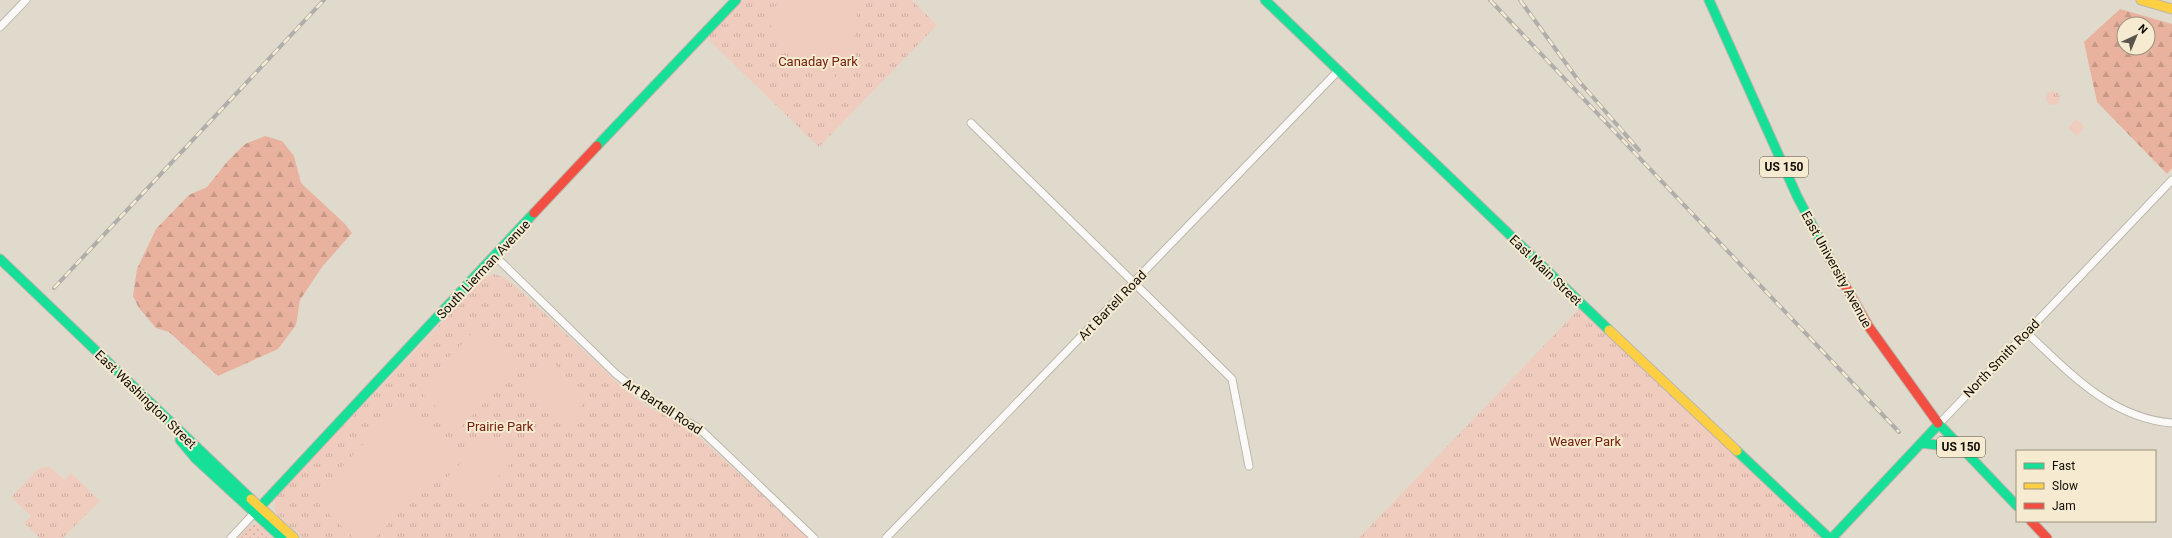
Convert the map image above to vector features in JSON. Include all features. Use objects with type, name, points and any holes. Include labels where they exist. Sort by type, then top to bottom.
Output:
[{"type":"main road","name":"South Lierman Avenue","points":[[257,510],[736,0]]},
{"type":"main road","name":"East Main Street","points":[[1264,0],[1831,538]]},
{"type":"main road","name":"East University Avenue","points":[[1709,0],[1790,182],[1844,286],[1892,362],[1939,424],[2016,505]]},
{"type":"main road","points":[[2141,0],[2172,9]]},
{"type":"main road","name":"East Washington Street","points":[[0,259],[257,510],[282,538]]},
{"type":"main road","name":"East Washington Street","points":[[0,268],[185,445],[196,459],[257,510],[294,538]]},
{"type":"main road","name":"North Smith Road","points":[[1831,538],[1939,424]]},
{"type":"main road","points":[[1921,443],[1962,448]]},
{"type":"main road","points":[[2032,522],[2047,538]]},
{"type":"street","points":[[0,27],[26,0]]},
{"type":"street","name":"Art Bartell Road","points":[[886,538],[1338,71]]},
{"type":"street","points":[[971,123],[1232,379],[1249,466]]},
{"type":"street","name":"North Smith Road","points":[[1939,424],[2172,180]]},
{"type":"street","name":"Art Bartell Road","points":[[495,256],[616,374],[650,401],[700,429],[814,538]]},
{"type":"street","points":[[2026,332],[2095,395],[2126,411],[2172,423]]},
{"type":"street","name":"South Lierman Avenue","points":[[231,538],[257,510]]},
{"type":"green space","name":"Canaday Park","points":[[742,0],[912,0],[937,25],[819,147],[706,37]]},
{"type":"green space","points":[[782,0],[856,0],[857,12],[855,34],[849,55],[837,74],[828,83],[768,23],[768,13]]},
{"type":"green space","points":[[2120,9],[2144,16],[2116,16],[2116,56],[2156,56],[2156,19],[2172,24],[2172,168],[2167,174],[2097,102],[2084,42]]},
{"type":"green space","points":[[2053,91],[2058,93],[2060,98],[2058,103],[2053,105],[2048,103],[2046,98],[2048,93]]},
{"type":"green space","points":[[2076,119],[2085,127],[2077,136],[2068,128]]},
{"type":"green space","points":[[265,136],[282,141],[294,156],[301,183],[345,224],[352,233],[322,267],[300,300],[296,325],[278,349],[218,376],[169,332],[156,328],[139,308],[133,296],[137,269],[156,229],[189,195],[207,187],[227,162],[245,144]]},
{"type":"green space","name":"Prairie Park","points":[[493,274],[504,277],[522,292],[624,389],[648,407],[678,421],[700,438],[810,538],[302,538],[278,515],[275,510],[275,498],[484,278]]},
{"type":"green space","name":"Weaver Park","points":[[1582,306],[1825,538],[1359,538]]},
{"type":"green space","points":[[480,325],[521,364],[459,429],[418,390]]},
{"type":"green space","points":[[549,359],[589,398],[564,425],[523,385]]},
{"type":"green space","points":[[403,401],[455,453],[375,538],[354,538],[313,498]]},
{"type":"green space","points":[[485,438],[512,462],[473,504],[446,479]]},
{"type":"green space","points":[[49,466],[65,480],[71,473],[100,501],[63,538],[40,538],[24,523],[31,516],[11,497],[38,469]]},
{"type":"green space","points":[[259,524],[273,538],[238,538],[250,525]]},
{"type":"railway","points":[[54,288],[324,0]]},
{"type":"railway","points":[[1490,0],[1899,432]]},
{"type":"railway","points":[[1520,0],[1578,80],[1639,150]]},
{"type":"traffic: fast","points":[[597,146],[736,0]]},
{"type":"traffic: fast","points":[[1265,0],[1609,330]]},
{"type":"traffic: fast","points":[[1709,0],[1797,196],[1832,263]]},
{"type":"traffic: fast","points":[[260,507],[534,213]]},
{"type":"traffic: fast","points":[[0,259],[251,499]]},
{"type":"traffic: fast","points":[[1938,423],[2016,505]]},
{"type":"traffic: fast","points":[[1832,538],[1939,424]]},
{"type":"traffic: fast","points":[[180,440],[196,459],[282,538]]},
{"type":"traffic: fast","points":[[1921,443],[1962,448]]},
{"type":"traffic: fast","points":[[1737,451],[1829,538]]},
{"type":"traffic: slow","points":[[2141,0],[2172,9]]},
{"type":"traffic: slow","points":[[1609,330],[1737,451]]},
{"type":"traffic: slow","points":[[251,499],[294,538]]},
{"type":"traffic: jam","points":[[534,213],[597,146]]},
{"type":"traffic: jam","points":[[1832,263],[1869,327],[1938,423]]},
{"type":"traffic: jam","points":[[2032,522],[2047,538]]}]
